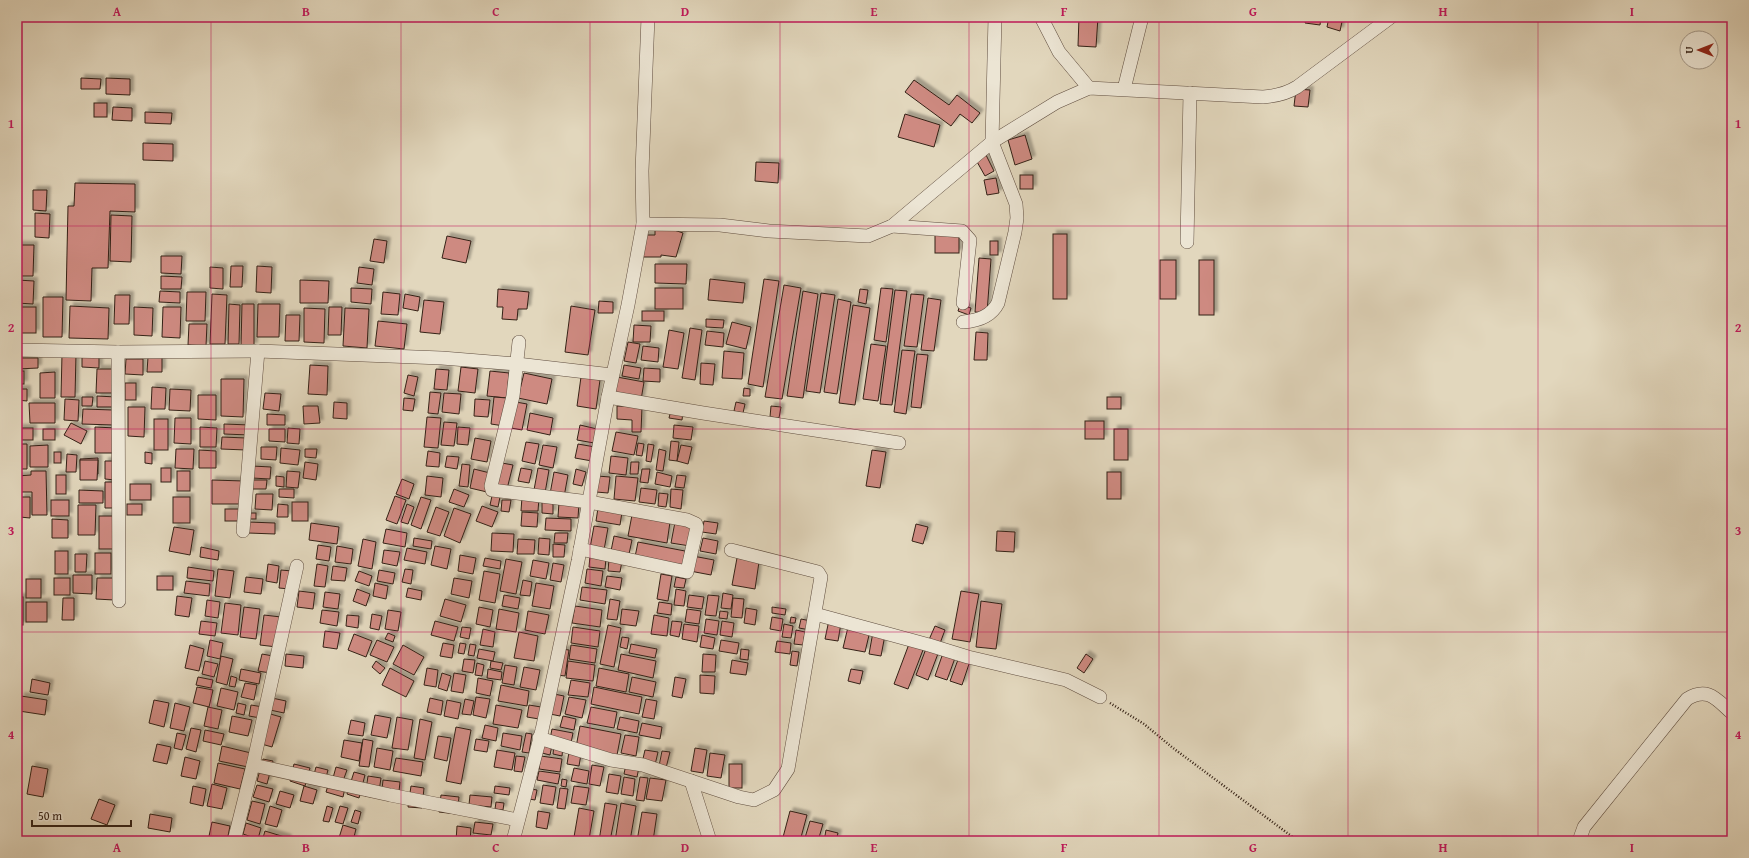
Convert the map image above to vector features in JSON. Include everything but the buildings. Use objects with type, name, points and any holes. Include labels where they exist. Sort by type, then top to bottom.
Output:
[{"type":"street","points":[[513,841],[546,715],[589,502],[612,374],[628,305],[643,224],[642,171],[648,17]]},
{"type":"street","points":[[963,322],[988,315],[994,311],[998,303],[1015,232],[1016,204],[992,142],[995,17]]},
{"type":"street","points":[[1041,17],[1060,52],[1089,88]]},
{"type":"street","points":[[1124,89],[1142,17]]},
{"type":"street","points":[[643,224],[720,225],[769,231],[868,236],[892,226],[992,142],[1057,102],[1089,88],[1263,97],[1287,93],[1392,17]]},
{"type":"street","points":[[1187,242],[1190,93]]},
{"type":"street","points":[[892,226],[962,231],[965,233],[970,240],[962,303]]},
{"type":"street","points":[[519,342],[513,396],[491,486],[492,490],[589,502],[687,520],[696,524],[696,532],[687,572],[580,548]]},
{"type":"street","points":[[17,350],[118,352],[258,351],[442,358],[612,374]]},
{"type":"street","points":[[244,531],[258,351]]},
{"type":"street","points":[[118,352],[119,601]]},
{"type":"street","points":[[608,396],[703,413],[899,443]]},
{"type":"street","points":[[539,738],[611,760],[643,765],[739,797],[754,800],[774,790],[788,769],[821,577],[818,572],[731,550]]},
{"type":"street","points":[[234,841],[253,765],[297,566]]},
{"type":"street","points":[[815,614],[929,644],[968,657],[1066,680],[1100,697]]},
{"type":"street","points":[[1579,841],[1584,827],[1687,699],[1695,694],[1711,695],[1732,713]]},
{"type":"street","points":[[253,765],[390,795],[518,820]]},
{"type":"street","points":[[691,781],[710,841]]},
{"type":"path","points":[[1100,697],[1144,724],[1173,748],[1298,841]]}]
